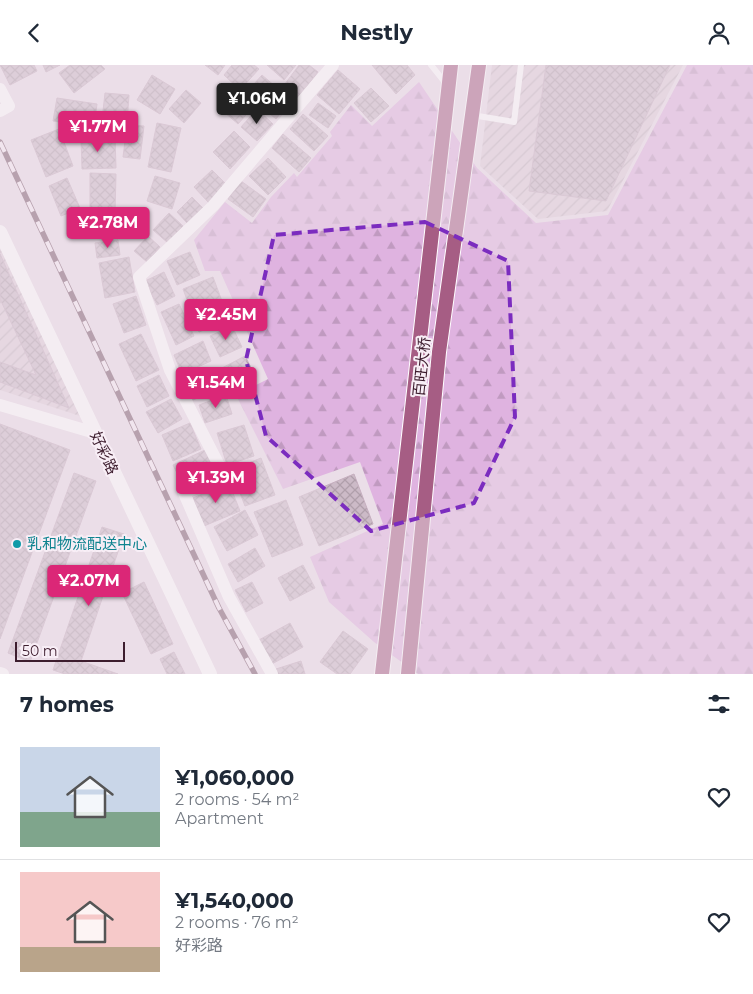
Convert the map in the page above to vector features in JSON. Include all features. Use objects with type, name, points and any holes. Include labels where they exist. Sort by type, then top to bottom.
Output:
[{"type":"main road","name":"百旺大桥","points":[[382,674],[451,65]]},
{"type":"main road","name":"百旺大桥","points":[[408,674],[439,352],[479,65]]},
{"type":"street","points":[[272,674],[229,597],[184,493],[224,475],[170,370],[139,277],[213,206],[333,65]]},
{"type":"street","points":[[0,89],[9,106],[0,111]]},
{"type":"street","name":"好彩路","points":[[0,232],[210,674]]},
{"type":"street","points":[[0,405],[95,433]]},
{"type":"lane","points":[[431,65],[448,87]]},
{"type":"lane","points":[[472,115],[514,122],[521,65]]},
{"type":"highlighted area","points":[[425,222],[508,261],[515,417],[474,503],[371,531],[266,436],[246,360],[274,235]]},
{"type":"shaded area","points":[[492,65],[683,65],[607,211],[538,219],[480,166]]},
{"type":"shaded area","points":[[0,244],[83,417],[0,390]]},
{"type":"green space","points":[[687,65],[753,65],[753,674],[418,674],[374,642],[329,602],[310,557],[383,524],[360,462],[283,489],[236,395],[268,379],[220,271],[205,271],[194,240],[225,202],[252,223],[271,197],[294,173],[297,177],[332,136],[330,132],[351,105],[372,126],[419,82],[477,168],[536,223],[608,215]]},
{"type":"building","points":[[0,65],[34,65],[37,71],[10,85]]},
{"type":"building","points":[[43,65],[60,65],[46,72]]},
{"type":"building","points":[[70,65],[101,65],[105,69],[74,93],[59,73]]},
{"type":"building","points":[[205,65],[225,65],[218,75]]},
{"type":"building","points":[[232,65],[254,65],[259,69],[240,90],[224,75]]},
{"type":"building","points":[[267,65],[296,65],[284,80]]},
{"type":"building","points":[[299,65],[309,65],[318,72],[297,99],[282,88]]},
{"type":"building","points":[[372,65],[407,65],[415,75],[396,94]]},
{"type":"building","points":[[546,65],[670,65],[606,201],[529,191]]},
{"type":"building","points":[[338,70],[360,89],[339,114],[317,95]]},
{"type":"building","points":[[152,75],[175,89],[160,114],[137,100]]},
{"type":"building","points":[[262,75],[276,87],[260,105],[246,93]]},
{"type":"building","points":[[233,88],[254,106],[238,124],[217,106]]},
{"type":"building","points":[[371,88],[389,106],[371,122],[354,103]]},
{"type":"building","points":[[276,89],[290,101],[276,119],[262,107]]},
{"type":"building","points":[[186,90],[201,103],[184,123],[169,109]]},
{"type":"building","points":[[105,93],[129,95],[127,123],[102,120]]},
{"type":"building","points":[[57,98],[97,104],[94,127],[53,121]]},
{"type":"building","points":[[318,103],[336,116],[328,128],[309,115]]},
{"type":"building","points":[[257,109],[273,124],[257,141],[241,127]]},
{"type":"building","points":[[303,114],[328,136],[314,151],[290,129]]},
{"type":"building","points":[[157,123],[181,128],[171,172],[148,167]]},
{"type":"building","points":[[127,125],[144,126],[140,159],[123,157]]},
{"type":"building","points":[[59,129],[73,166],[46,177],[31,140]]},
{"type":"building","points":[[234,131],[250,147],[230,169],[213,152]]},
{"type":"building","points":[[283,134],[311,158],[299,172],[272,148]]},
{"type":"building","points":[[115,137],[116,168],[82,169],[81,138]]},
{"type":"building","points":[[268,158],[286,177],[268,195],[249,176]]},
{"type":"building","points":[[212,170],[227,185],[209,203],[194,187]]},
{"type":"building","points":[[90,173],[116,174],[115,213],[90,212]]},
{"type":"building","points":[[155,176],[180,183],[172,209],[147,201]]},
{"type":"building","points":[[67,178],[80,208],[61,216],[49,186]]},
{"type":"building","points":[[241,181],[266,199],[253,217],[228,199]]},
{"type":"building","points":[[192,197],[203,208],[187,223],[177,212]]},
{"type":"building","points":[[169,213],[183,226],[168,243],[153,230]]},
{"type":"building","points":[[148,236],[160,247],[147,262],[134,251]]},
{"type":"building","points":[[118,240],[120,255],[97,258],[95,243]]},
{"type":"building","points":[[190,252],[200,275],[177,285],[167,261]]},
{"type":"building","points":[[0,254],[69,408],[0,382],[0,362],[36,375],[0,299]]},
{"type":"building","points":[[129,257],[135,292],[105,298],[99,263]]},
{"type":"building","points":[[164,272],[175,296],[157,305],[145,281]]},
{"type":"building","points":[[213,277],[229,320],[199,332],[183,289]]},
{"type":"building","points":[[136,296],[146,325],[124,333],[113,304]]},
{"type":"building","points":[[179,304],[194,336],[176,345],[161,312]]},
{"type":"building","points":[[232,326],[242,347],[220,357],[210,336]]},
{"type":"building","points":[[141,334],[159,370],[136,381],[119,344]]},
{"type":"building","points":[[203,341],[211,361],[182,374],[174,355]]},
{"type":"building","points":[[245,356],[256,377],[231,390],[220,369]]},
{"type":"building","points":[[207,369],[215,391],[193,400],[184,379]]},
{"type":"building","points":[[159,375],[169,396],[147,407],[137,386]]},
{"type":"building","points":[[226,395],[232,414],[205,423],[199,405]]},
{"type":"building","points":[[171,399],[182,419],[158,433],[146,412]]},
{"type":"building","points":[[190,423],[201,449],[173,461],[162,435]]},
{"type":"building","name":"乳和物流配送中心","points":[[0,424],[70,450],[0,639]]},
{"type":"building","points":[[244,425],[254,456],[227,465],[217,433]]},
{"type":"building","points":[[205,450],[216,474],[185,489],[173,465]]},
{"type":"building","points":[[261,458],[275,495],[245,506],[231,470]]},
{"type":"building","points":[[74,473],[96,481],[30,662],[8,653]]},
{"type":"building","points":[[354,474],[373,524],[319,546],[299,497]]},
{"type":"building","points":[[229,483],[240,511],[204,526],[193,498]]},
{"type":"building","points":[[286,500],[303,545],[272,557],[254,512]]},
{"type":"building","points":[[245,510],[258,535],[227,551],[214,527]]},
{"type":"building","points":[[102,527],[124,534],[81,661],[118,674],[65,674],[53,670]]},
{"type":"building","points":[[255,548],[265,566],[238,582],[228,564]]},
{"type":"building","points":[[303,565],[315,588],[290,601],[278,578]]},
{"type":"building","points":[[144,582],[173,644],[151,654],[122,593]]},
{"type":"building","points":[[252,582],[263,603],[246,612],[235,590]]},
{"type":"building","points":[[290,623],[303,647],[270,665],[257,641]]},
{"type":"building","points":[[343,631],[368,649],[350,674],[337,674],[320,662]]},
{"type":"building","points":[[174,652],[185,674],[167,674],[160,659]]},
{"type":"building","points":[[301,661],[305,674],[277,674],[276,669]]},
{"type":"railway","points":[[0,142],[219,608],[255,674]]},
{"type":"place","name":"乳和物流配送中心","points":[[17,544]]}]
